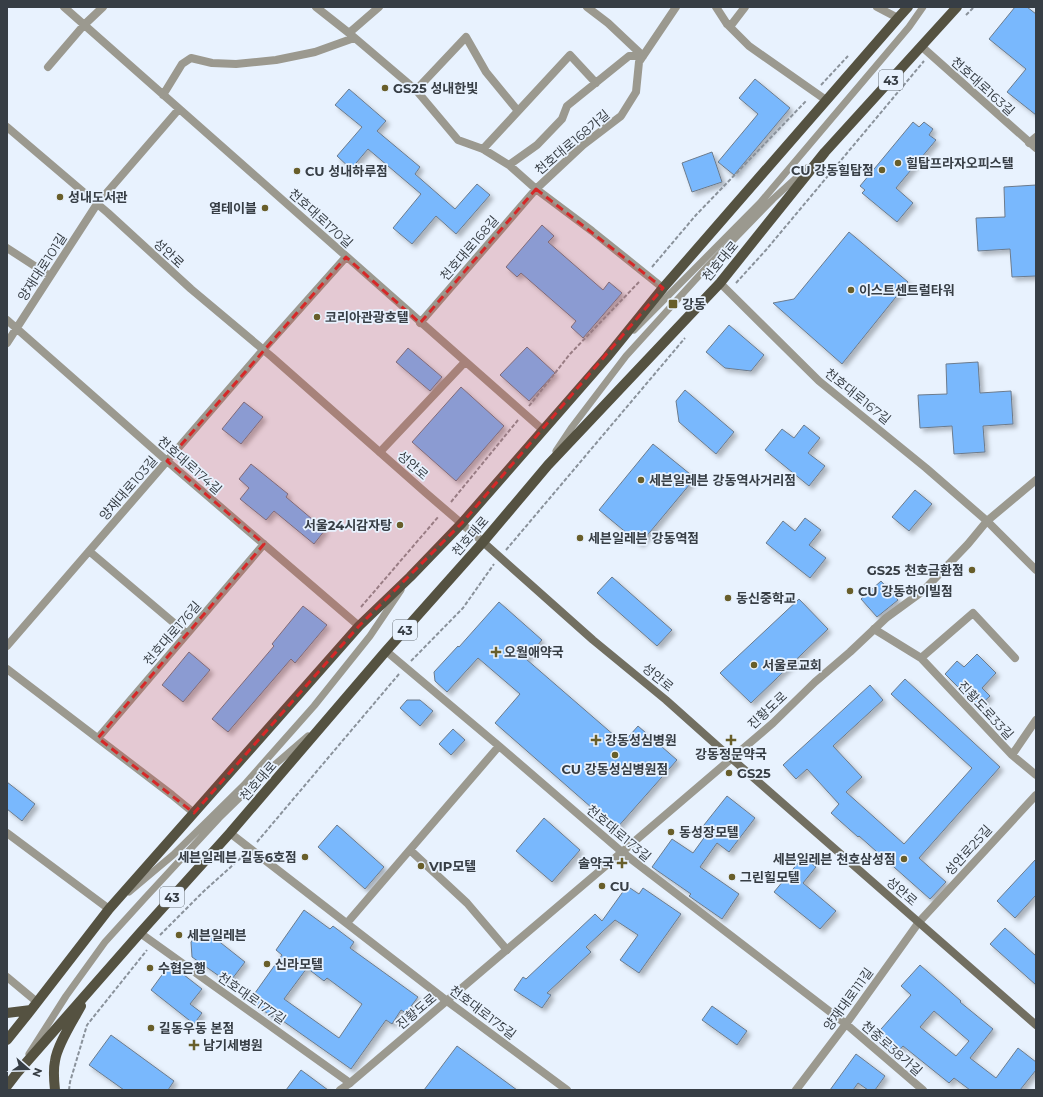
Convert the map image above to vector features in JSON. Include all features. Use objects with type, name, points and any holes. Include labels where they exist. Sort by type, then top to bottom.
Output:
[{"type":"main road","name":"천호대로","points":[[7,1040],[109,909],[359,626],[410,577],[462,523],[606,357],[663,288],[908,7]]},
{"type":"main road","name":"천호대로","points":[[7,1086],[89,990],[230,833],[386,651],[484,542],[548,465],[720,283],[825,152],[956,7]]},
{"type":"main road","name":"성안로","points":[[484,542],[593,640],[666,700],[1036,1025]]},
{"type":"main road","points":[[55,1090],[55,1060],[62,1041],[89,990]]},
{"type":"main road","points":[[7,1013],[34,1006]]},
{"type":"street","name":"천호대로170길","points":[[64,7],[542,430]]},
{"type":"street","points":[[48,67],[84,24],[103,7]]},
{"type":"street","points":[[316,7],[416,90],[458,140],[483,149],[509,165],[536,189],[592,231],[663,288]]},
{"type":"street","points":[[163,95],[182,64],[191,58],[212,63],[236,64],[276,60],[315,52],[352,36],[379,7]]},
{"type":"street","points":[[587,7],[608,23],[643,56]]},
{"type":"street","name":"천호대로168가길","points":[[536,189],[583,145],[621,116],[636,92],[639,62],[676,7]]},
{"type":"street","points":[[716,7],[727,24],[749,46],[826,100]]},
{"type":"street","points":[[727,24],[732,24],[746,7]]},
{"type":"street","points":[[877,7],[898,18]]},
{"type":"street","points":[[416,90],[466,37],[486,72],[518,111]]},
{"type":"street","name":"천호대로163길","points":[[921,46],[1033,146],[1036,137]]},
{"type":"street","points":[[483,149],[570,55],[596,83]]},
{"type":"street","points":[[509,165],[537,145],[562,119],[567,106],[629,56],[643,56]]},
{"type":"street","points":[[96,204],[179,109]]},
{"type":"street","name":"성안로","points":[[7,127],[141,243],[191,289],[484,542]]},
{"type":"street","name":"천호대로168길","points":[[420,322],[536,189]]},
{"type":"street","name":"양재대로101길","points":[[7,343],[96,204]]},
{"type":"street","points":[[7,248],[50,276]]},
{"type":"street","points":[[263,350],[346,257]]},
{"type":"street","name":"천호대로167길","points":[[720,283],[819,381],[926,468],[987,521],[1036,570]]},
{"type":"street","name":"천호대로174길","points":[[7,320],[167,462],[359,626]]},
{"type":"street","name":"양재대로103길","points":[[7,646],[263,350]]},
{"type":"street","points":[[380,452],[465,362]]},
{"type":"street","name":"진황도로","points":[[347,1087],[773,723],[814,682],[850,652],[886,618],[923,591],[968,544],[987,521],[1036,480]]},
{"type":"street","name":"천호대로176길","points":[[98,738],[264,544]]},
{"type":"street","points":[[89,551],[186,634]]},
{"type":"street","points":[[921,658],[973,612],[1015,658]]},
{"type":"street","name":"진황도로33길","points":[[874,629],[921,658],[1012,755],[1036,775]]},
{"type":"street","name":"천호대로173길","points":[[386,651],[622,852],[846,1024]]},
{"type":"street","points":[[7,669],[194,813]]},
{"type":"street","points":[[1012,755],[1036,720]]},
{"type":"street","points":[[347,923],[499,746]]},
{"type":"street","name":"성안로25길","points":[[919,922],[1036,795]]},
{"type":"street","points":[[7,833],[109,909]]},
{"type":"street","name":"천호대로175길","points":[[230,833],[447,1001],[567,1090]]},
{"type":"street","points":[[410,850],[467,904],[507,950]]},
{"type":"street","name":"양재대로111길","points":[[796,1090],[846,1024],[919,922]]},
{"type":"street","name":"천호대로177길","points":[[140,933],[347,1087]]},
{"type":"street","points":[[7,977],[34,1006]]},
{"type":"street","name":"천중로38가길","points":[[846,1024],[923,1090]]},
{"type":"lane","points":[[606,357],[680,285],[760,203],[909,27],[923,7]]},
{"type":"lane","points":[[548,465],[572,427],[626,356],[711,263],[773,199],[825,152]]},
{"type":"lane","points":[[109,909],[173,855],[244,785],[314,706],[370,636],[410,577]]},
{"type":"lane","points":[[17,1073],[66,996],[105,942],[219,818],[264,774],[327,720]]},
{"type":"path","points":[[964,18],[974,7]]},
{"type":"path","points":[[728,292],[766,250],[930,54]]},
{"type":"path","points":[[69,1090],[87,1025],[153,942],[203,892],[250,849],[406,667],[463,608],[500,556],[688,335]]},
{"type":"highlighted area","points":[[536,189],[663,288],[462,523],[359,626],[194,813],[98,738],[264,544],[167,461],[346,257],[420,323]]},
{"type":"building","points":[[1015,7],[1027,7],[1036,14],[1036,115],[1007,92],[1026,69],[989,39]]},
{"type":"building","points":[[755,79],[790,108],[734,175],[718,162],[758,114],[739,98]]},
{"type":"building","points":[[349,89],[386,121],[377,131],[420,167],[415,174],[455,209],[477,184],[490,195],[456,234],[436,216],[412,244],[393,228],[421,194],[368,149],[351,169],[337,156],[362,127],[335,105]]},
{"type":"building","name":"힐탑프라자오피스텔","points":[[913,122],[919,127],[924,122],[933,129],[929,135],[936,140],[896,188],[913,203],[897,222],[862,193],[865,190],[860,186]]},
{"type":"building","points":[[712,152],[722,182],[692,192],[682,163]]},
{"type":"building","points":[[1036,185],[1036,276],[1012,277],[1010,249],[978,251],[976,218],[1005,217],[1004,187]]},
{"type":"building","points":[[542,225],[554,236],[548,242],[603,290],[609,282],[622,293],[583,338],[571,327],[576,321],[521,273],[517,277],[506,267]]},
{"type":"building","name":"이스트센트럴타워","points":[[849,232],[908,282],[842,364],[773,303],[794,299]]},
{"type":"building","points":[[729,325],[764,355],[751,371],[725,368],[706,352]]},
{"type":"building","points":[[527,347],[555,373],[529,401],[500,375]]},
{"type":"building","points":[[408,348],[442,377],[430,391],[396,362]]},
{"type":"building","points":[[978,362],[980,393],[1011,391],[1013,424],[983,426],[985,452],[954,454],[952,426],[920,428],[918,395],[947,394],[946,364]]},
{"type":"building","points":[[461,387],[504,426],[456,481],[412,442]]},
{"type":"building","points":[[685,390],[734,432],[716,454],[679,422],[676,401]]},
{"type":"building","points":[[244,402],[263,417],[241,444],[222,429]]},
{"type":"building","points":[[804,425],[820,438],[808,453],[825,466],[809,486],[765,450],[782,429],[794,438]]},
{"type":"building","points":[[653,444],[695,478],[640,544],[599,510]]},
{"type":"building","points":[[251,464],[288,494],[286,497],[325,530],[314,544],[274,511],[266,520],[240,499],[249,488],[239,479]]},
{"type":"building","points":[[915,490],[932,504],[909,531],[892,517]]},
{"type":"building","points":[[805,518],[821,530],[809,545],[826,558],[810,578],[766,543],[783,521],[795,531]]},
{"type":"building","points":[[612,577],[672,630],[657,646],[597,593]]},
{"type":"building","points":[[881,581],[898,600],[877,617],[861,599]]},
{"type":"building","points":[[799,599],[828,629],[751,703],[720,673]]},
{"type":"building","name":"강동성심병원","points":[[499,602],[542,640],[526,659],[623,743],[638,726],[677,760],[616,829],[495,723],[520,694],[478,658],[447,692],[435,681],[434,672],[458,646],[459,647]]},
{"type":"building","points":[[303,606],[327,625],[295,663],[291,659],[228,732],[212,719],[274,646],[272,644]]},
{"type":"building","points":[[189,652],[210,670],[183,702],[162,685]]},
{"type":"building","points":[[977,654],[996,673],[982,688],[990,696],[978,707],[945,674],[957,661],[964,667]]},
{"type":"building","points":[[905,679],[1000,767],[919,858],[946,882],[930,899],[831,813],[839,804],[807,769],[796,779],[783,765],[870,685],[883,700],[833,746],[862,777],[846,792],[904,844],[972,768],[891,694]]},
{"type":"building","points":[[407,700],[420,700],[433,711],[420,726],[400,708]]},
{"type":"building","points":[[453,729],[465,740],[451,755],[439,744]]},
{"type":"building","points":[[7,782],[35,804],[22,821],[7,809]]},
{"type":"building","points":[[727,796],[755,818],[729,852],[717,843],[700,867],[739,894],[722,919],[689,896],[691,894],[652,867],[672,839],[693,853],[706,835],[700,830]]},
{"type":"building","points":[[544,818],[580,850],[552,882],[516,851]]},
{"type":"building","points":[[337,825],[384,867],[365,889],[318,847]]},
{"type":"building","points":[[803,857],[816,867],[803,883],[836,911],[820,929],[774,892]]},
{"type":"building","points":[[1036,859],[1036,895],[1015,918],[997,901]]},
{"type":"building","points":[[627,886],[639,894],[643,888],[681,914],[639,973],[620,960],[638,935],[615,920],[586,947],[591,952],[547,993],[551,995],[542,1008],[514,990],[523,977],[526,979],[595,914],[602,921]]},
{"type":"building","points":[[304,910],[330,929],[333,926],[354,942],[350,948],[418,997],[406,1013],[401,1010],[392,1024],[386,1020],[351,1069],[273,1014],[272,1017],[250,1000],[282,955],[276,950]],"holes":[[[307,968],[324,981],[327,978],[362,1004],[339,1038],[284,999]]]},
{"type":"building","points":[[202,928],[245,962],[229,983],[192,957],[191,942]]},
{"type":"building","points":[[1005,928],[1036,956],[1036,985],[990,944]]},
{"type":"building","points":[[170,964],[202,989],[190,1004],[202,1013],[194,1024],[151,990]]},
{"type":"building","points":[[920,965],[961,1001],[960,1002],[993,1029],[970,1058],[996,1078],[1018,1048],[1036,1062],[1036,1070],[1020,1090],[970,1090],[954,1078],[949,1083],[903,1046],[895,1055],[874,1037],[911,995],[901,986]],"holes":[[[934,1011],[969,1041],[956,1056],[920,1027]]]},
{"type":"building","points":[[712,1006],[747,1031],[737,1045],[702,1020]]},
{"type":"building","points":[[111,1035],[174,1081],[168,1090],[124,1090],[89,1065]]},
{"type":"building","points":[[457,1046],[517,1090],[424,1090]]},
{"type":"building","points":[[856,1054],[885,1076],[875,1090],[868,1090],[858,1083],[853,1090],[830,1090]]},
{"type":"building","points":[[301,1070],[328,1090],[286,1090]]},
{"type":"place","name":"GS25 성내한빛","points":[[385,88]]},
{"type":"place","name":"힐탑프라자오피스텔","points":[[898,163]]},
{"type":"place","name":"CU 강동힐탑점","points":[[882,170]]},
{"type":"place","name":"CU 성내하루점","points":[[297,171]]},
{"type":"place","name":"성내도서관","points":[[60,197]]},
{"type":"place","name":"열테이블","points":[[265,208]]},
{"type":"place","name":"이스트센트럴타워","points":[[851,290]]},
{"type":"place","name":"강동","points":[[673,304]]},
{"type":"place","name":"코리아관광호텔","points":[[317,317]]},
{"type":"place","name":"세븐일레븐 강동역사거리점","points":[[641,480]]},
{"type":"place","name":"서울24시감자탕","points":[[400,525]]},
{"type":"place","name":"세븐일레븐 강동역점","points":[[580,538]]},
{"type":"place","name":"GS25 천호금환점","points":[[972,570]]},
{"type":"place","name":"CU 강동하이빌점","points":[[850,591]]},
{"type":"place","name":"동신중학교","points":[[728,598]]},
{"type":"place","name":"오월애약국","points":[[496,652]]},
{"type":"place","name":"서울로교회","points":[[754,665]]},
{"type":"place","name":"강동성심병원","points":[[596,740]]},
{"type":"place","name":"강동정문약국","points":[[731,740]]},
{"type":"place","name":"CU 강동성심병원점","points":[[615,755]]},
{"type":"place","name":"GS25","points":[[729,773]]},
{"type":"place","name":"동성장모텔","points":[[671,832]]},
{"type":"place","name":"세븐일레븐 길동6호점","points":[[305,857]]},
{"type":"place","name":"세븐일레븐 천호삼성점","points":[[904,859]]},
{"type":"place","name":"솔약국","points":[[622,863]]},
{"type":"place","name":"VIP모텔","points":[[421,866]]},
{"type":"place","name":"그린힐모텔","points":[[732,877]]},
{"type":"place","name":"CU","points":[[602,886]]},
{"type":"place","name":"세븐일레븐","points":[[179,935]]},
{"type":"place","name":"신라모텔","points":[[267,964]]},
{"type":"place","name":"수협은행","points":[[150,968]]},
{"type":"place","name":"길동우동 본점","points":[[151,1028]]},
{"type":"place","name":"남기세병원","points":[[194,1045]]}]
